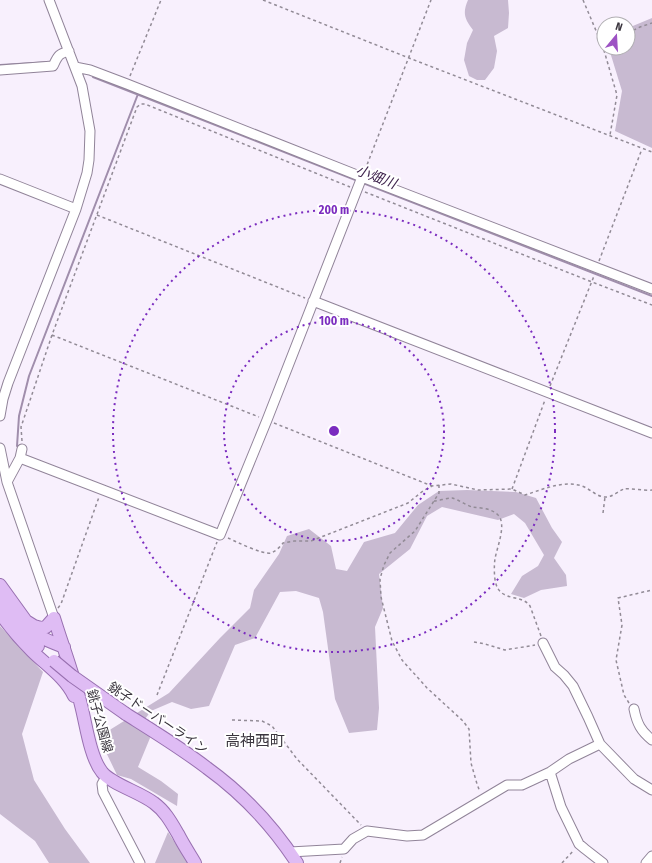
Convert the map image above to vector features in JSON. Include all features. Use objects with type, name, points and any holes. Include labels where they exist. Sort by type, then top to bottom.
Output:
[{"type":"main road","points":[[0,585],[34,632],[64,648]]},
{"type":"main road","name":"銚子ドーバーライン","points":[[0,598],[7,609],[44,653],[72,676],[126,714],[201,763],[244,798],[277,834],[297,863]]},
{"type":"main road","points":[[0,613],[17,636],[30,650],[68,685],[76,700],[81,704]]},
{"type":"main road","points":[[26,621],[41,628],[46,626],[54,616]]},
{"type":"main road","name":"銚子公園線","points":[[54,616],[81,704],[93,752],[97,764],[106,777]]},
{"type":"main road","points":[[106,777],[153,802],[161,808],[195,863]]},
{"type":"street","points":[[0,416],[8,382],[76,209],[87,173],[89,160],[90,132],[82,86],[49,0]]},
{"type":"street","points":[[0,70],[53,66],[60,53],[69,51]]},
{"type":"street","points":[[75,67],[90,70],[127,84],[652,289]]},
{"type":"street","points":[[7,482],[21,454],[102,490],[220,535],[267,420],[362,177]]},
{"type":"street","points":[[0,179],[76,209]]},
{"type":"street","points":[[313,301],[652,433]]},
{"type":"street","points":[[0,448],[7,482],[54,616]]},
{"type":"street","points":[[543,643],[555,667],[573,686],[600,744],[634,779],[652,790]]},
{"type":"street","points":[[634,709],[636,720],[643,732],[652,740]]},
{"type":"street","points":[[290,852],[344,849],[353,839],[367,831],[407,836],[423,835],[507,785],[522,785],[550,772],[569,759],[600,744]]},
{"type":"street","points":[[550,772],[561,807],[579,844],[603,863]]},
{"type":"street","points":[[106,777],[102,784],[104,796],[140,863]]},
{"type":"street","points":[[646,863],[652,856]]},
{"type":"path","points":[[127,84],[161,0]]},
{"type":"path","points":[[263,0],[652,152]]},
{"type":"path","points":[[362,177],[431,0]]},
{"type":"path","points":[[583,0],[596,30]]},
{"type":"path","points":[[636,29],[652,23]]},
{"type":"path","points":[[606,56],[617,95],[610,136]]},
{"type":"path","points":[[21,454],[21,427],[52,335],[137,107],[141,104],[145,104],[357,190],[652,305]]},
{"type":"path","points":[[512,489],[642,148]]},
{"type":"path","points":[[97,216],[313,301]]},
{"type":"path","points":[[52,335],[432,486]]},
{"type":"path","points":[[157,695],[220,535],[261,552],[269,553],[277,550],[283,543],[294,541],[311,541],[408,503],[432,486],[439,485],[451,484],[478,490],[512,489],[525,495],[558,485],[576,484],[605,497],[611,496],[626,489],[645,491],[652,490]]},
{"type":"path","points":[[439,485],[439,493],[415,530],[390,553],[380,578],[381,597],[392,641],[402,660],[427,688],[463,721],[469,730],[472,763],[477,784],[483,799]]},
{"type":"path","points":[[54,616],[61,604],[102,490]]},
{"type":"path","points":[[603,513],[605,497]]},
{"type":"path","points":[[434,502],[453,498],[461,503],[485,508],[497,514],[501,520],[502,527],[495,561],[496,583],[499,590],[503,594],[528,602],[543,643],[505,650],[474,642]]},
{"type":"path","points":[[634,709],[624,694],[616,660],[622,625],[618,598],[652,590]]},
{"type":"path","points":[[232,720],[262,721],[272,726],[297,759],[367,831]]},
{"type":"path","points":[[562,863],[579,844]]},
{"type":"shaded area","points":[[468,0],[508,0],[508,28],[494,36],[497,51],[494,68],[485,80],[477,80],[469,76],[464,60],[467,43],[473,30],[465,16],[465,9]]},
{"type":"shaded area","points":[[652,18],[652,148],[615,131],[622,91],[611,56],[636,56],[636,25]]},
{"type":"shaded area","points":[[467,490],[516,492],[536,498],[552,528],[562,542],[554,558],[566,575],[567,586],[541,590],[524,598],[511,594],[522,576],[538,566],[544,555],[525,523],[514,514],[498,520],[442,507],[427,516],[410,549],[379,574],[383,608],[375,627],[379,708],[377,730],[349,733],[335,699],[323,612],[319,598],[296,591],[280,592],[255,638],[235,645],[209,706],[191,709],[172,702],[151,711],[145,719],[150,738],[138,767],[161,781],[178,794],[177,806],[131,779],[117,775],[104,748],[108,731],[169,693],[250,608],[254,590],[279,554],[287,536],[309,529],[331,546],[336,569],[347,571],[364,542],[395,533],[418,505],[439,491]]},
{"type":"shaded area","points":[[0,626],[43,672],[22,734],[34,780],[65,829],[90,863],[49,863],[35,841],[0,814]]},
{"type":"shaded area","points":[[168,832],[188,863],[155,863]]},
{"type":"waterway","name":"小畑川","points":[[0,65],[51,62]]},
{"type":"waterway","name":"小畑川","points":[[93,77],[358,181]]},
{"type":"waterway","points":[[17,446],[19,416],[29,376],[138,94]]},
{"type":"waterway","name":"小畑川","points":[[363,183],[652,296]]},
{"type":"district","name":"高神西町","points":[[255,741]]}]
